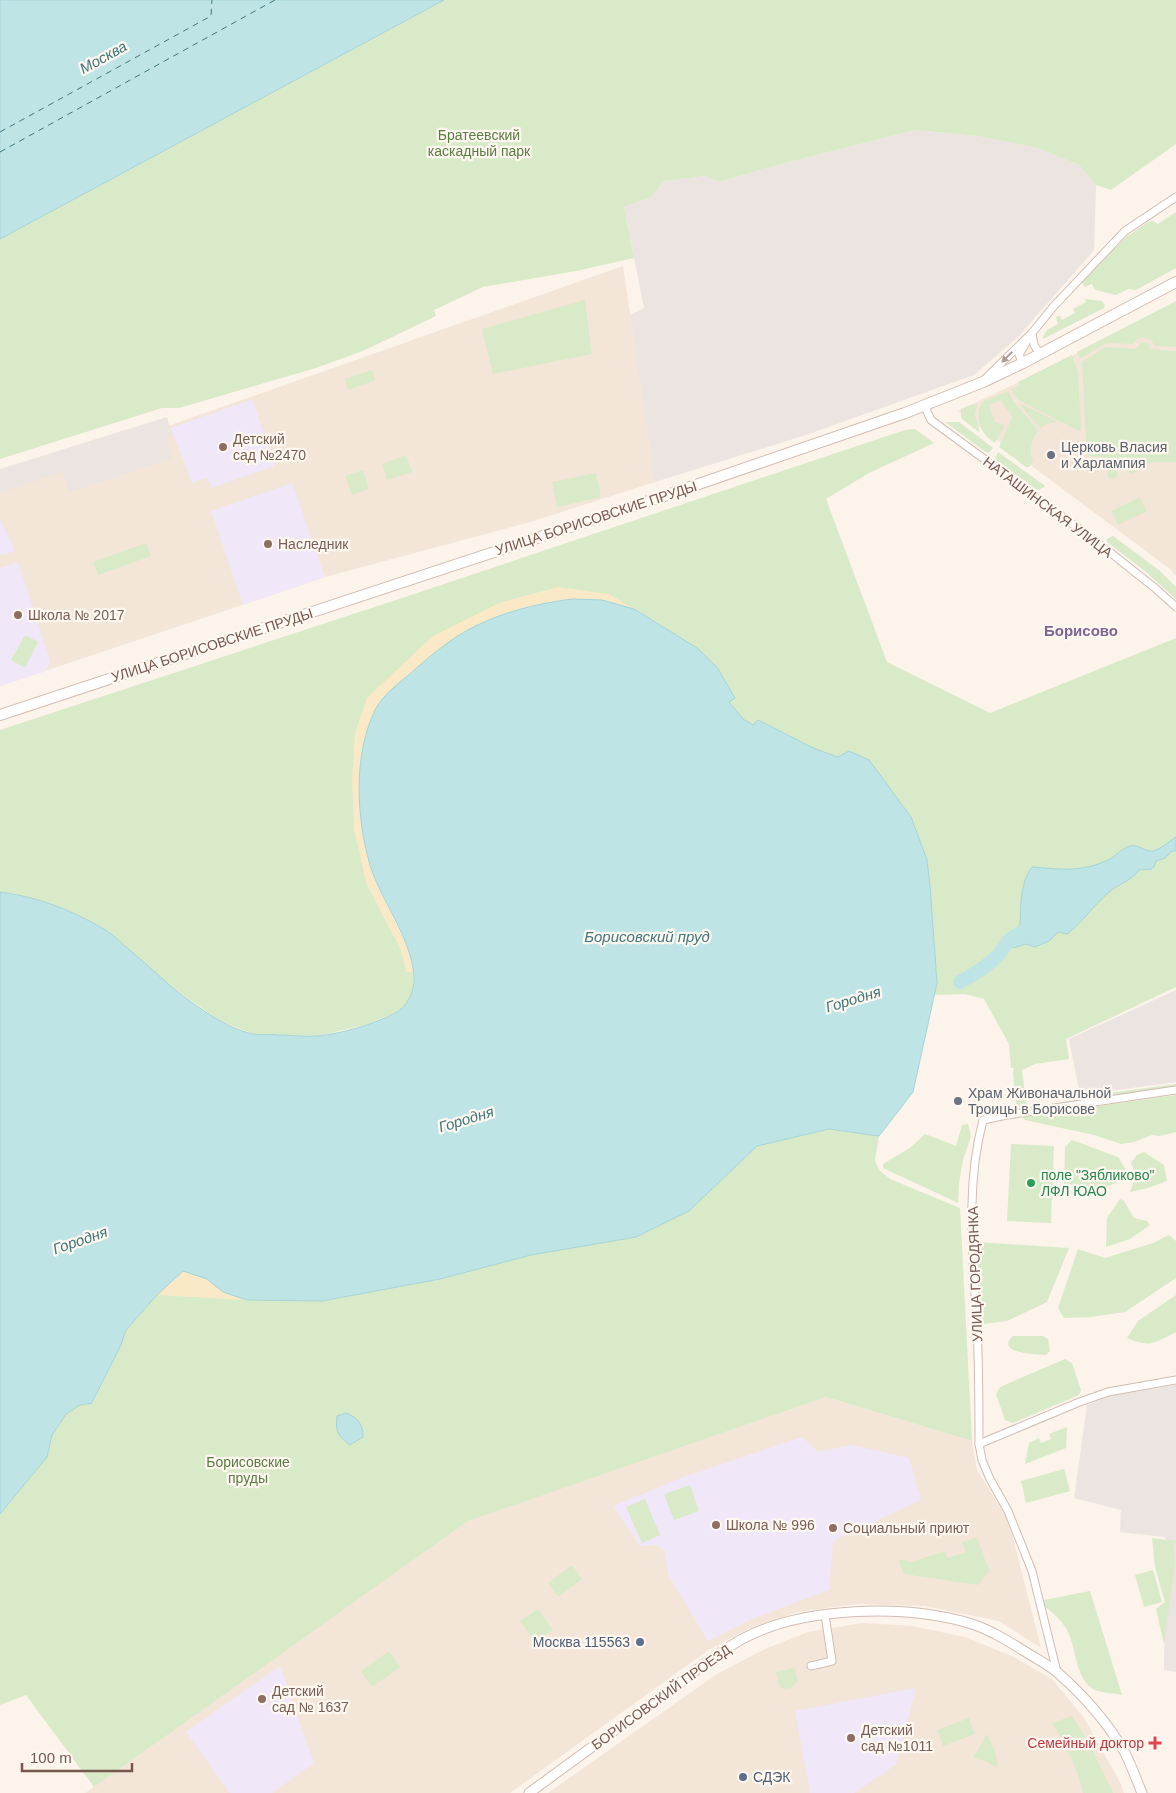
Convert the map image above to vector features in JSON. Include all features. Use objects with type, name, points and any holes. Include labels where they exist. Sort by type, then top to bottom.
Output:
[{"type":"main road","name":"УЛИЦА БОРИСОВСКИЕ ПРУДЫ","points":[[0,715],[661,497],[924,406],[1023,363],[1176,282]]},
{"type":"street","points":[[982,382],[1032,333],[1125,230],[1176,197]]},
{"type":"street","points":[[1032,333],[1034,345],[1040,354]]},
{"type":"street","points":[[1023,363],[1019,355],[1032,333]]},
{"type":"street","name":"НАТАШИНСКАЯ УЛИЦА","points":[[924,406],[931,420],[1097,542],[1155,588],[1176,608]]},
{"type":"street","name":"УЛИЦА ГОРОДЯНКА","points":[[1057,1672],[1032,1571],[1008,1511],[990,1479],[982,1460],[979,1444],[977,1333],[971,1225],[975,1168],[983,1120],[1176,1090]]},
{"type":"street","points":[[979,1444],[1108,1392],[1176,1380]]},
{"type":"street","name":"БОРИСОВСКИЙ ПРОЕЗД","points":[[529,1793],[689,1676],[710,1658],[754,1634],[791,1621],[825,1615],[876,1610],[932,1615],[964,1622],[997,1635],[1057,1672],[1107,1725],[1124,1753],[1142,1793]]},
{"type":"street","points":[[811,1666],[832,1661],[825,1615]]},
{"type":"shaded area","points":[[915,130],[977,136],[1038,148],[1079,165],[1096,185],[1094,250],[1018,337],[974,375],[809,434],[655,482],[630,315],[644,308],[624,207],[651,197],[663,181],[706,176],[719,182]]},
{"type":"shaded area","points":[[623,266],[655,482],[527,523],[325,577],[0,686],[0,485]]},
{"type":"shaded area","points":[[1176,303],[1176,576],[1170,569],[958,411]]},
{"type":"shaded area","name":"Детский сад №2470","points":[[250,400],[254,404],[275,466],[211,488],[207,478],[192,483],[171,428]]},
{"type":"shaded area","points":[[167,417],[172,435],[166,439],[172,458],[70,492],[62,472],[0,493],[0,469]]},
{"type":"shaded area","name":"Наследник","points":[[292,483],[325,577],[243,605],[211,511]]},
{"type":"shaded area","points":[[0,518],[15,551],[0,555]]},
{"type":"shaded area","name":"Школа № 2017","points":[[16,563],[19,565],[50,662],[46,671],[0,686],[0,568]]},
{"type":"shaded area","points":[[1176,990],[1176,1082],[1080,1095],[1069,1039]]},
{"type":"shaded area","points":[[1176,1385],[1176,1672],[1164,1670],[1165,1537],[1120,1532],[1121,1510],[1074,1498],[1087,1405],[1110,1396]]},
{"type":"shaded area","points":[[826,1397],[972,1441],[977,1470],[1009,1522],[1041,1648],[999,1621],[925,1606],[856,1604],[797,1612],[750,1628],[707,1651],[510,1793],[85,1793],[467,1521]]},
{"type":"shaded area","name":"Школа № 996","points":[[802,1437],[818,1452],[851,1445],[909,1458],[921,1500],[833,1541],[829,1590],[752,1619],[708,1641],[669,1576],[664,1550],[657,1545],[640,1546],[613,1506],[681,1478]]},
{"type":"shaded area","points":[[863,1623],[912,1626],[965,1637],[1014,1657],[1052,1679],[1084,1718],[1121,1784],[1124,1793],[548,1793],[717,1674],[765,1649],[808,1632]]},
{"type":"shaded area","name":"Детский сад № 1637","points":[[280,1666],[314,1763],[272,1793],[230,1793],[186,1732]]},
{"type":"shaded area","name":"Детский сад №1011","points":[[916,1688],[896,1765],[854,1793],[810,1793],[795,1711]]},
{"type":"green space","name":"Братеевский каскадный парк","points":[[444,0],[1176,0],[1176,144],[1111,190],[1096,185],[1079,165],[1038,148],[977,136],[915,130],[719,182],[706,176],[664,181],[651,197],[624,207],[634,258],[576,271],[483,287],[434,310],[436,316],[363,351],[316,368],[179,408],[162,408],[0,459],[0,239]]},
{"type":"green space","points":[[1176,212],[1176,268],[1136,290],[1128,289],[1116,295],[1095,290],[1092,284],[1085,287],[1082,282],[1126,237],[1151,220],[1158,224]]},
{"type":"green space","points":[[1085,299],[1102,301],[1105,305],[1104,308],[1043,339],[1047,330],[1058,324],[1056,317],[1060,316],[1062,320],[1075,313],[1073,309],[1086,302]]},
{"type":"green space","points":[[585,300],[592,354],[493,374],[482,329]]},
{"type":"green space","points":[[1176,301],[1176,347],[1155,346],[1151,340],[1143,337],[1136,340],[1133,344],[1106,343],[1081,358],[1078,356],[1077,352]]},
{"type":"green space","points":[[1142,342],[1148,343],[1150,349],[1176,351],[1176,462],[1152,462],[1131,475],[1124,466],[1117,470],[1117,477],[1110,479],[1107,475],[1109,469],[1104,457],[1087,456],[1082,362],[1106,347],[1135,349]]},
{"type":"green space","points":[[1072,355],[1078,372],[1081,429],[1079,431],[1017,399],[1011,389],[1020,385],[1018,382]]},
{"type":"green space","points":[[372,370],[376,380],[348,390],[345,379]]},
{"type":"green space","points":[[1008,391],[1013,401],[1038,430],[1031,445],[1033,461],[1029,467],[1026,467],[999,447],[1012,418],[1001,400],[989,405],[995,422],[1004,427],[995,443],[980,426],[979,414],[982,402]]},
{"type":"green space","points":[[977,404],[975,415],[980,433],[961,418],[961,409]]},
{"type":"green space","points":[[1020,405],[1058,422],[1049,423],[1040,428]]},
{"type":"green space","points":[[945,422],[959,422],[993,448],[987,453]]},
{"type":"green space","points":[[915,429],[934,443],[869,473],[826,499],[887,662],[990,713],[1176,638],[1176,987],[1066,1039],[1069,1059],[1035,1064],[1022,1070],[1027,1109],[1023,1110],[1016,1104],[1014,1068],[1011,1068],[1009,1044],[984,999],[965,994],[934,995],[937,983],[927,860],[919,840],[838,757],[813,748],[758,720],[753,725],[743,719],[729,702],[735,698],[717,667],[697,648],[634,609],[602,600],[572,599],[540,603],[506,613],[473,629],[365,734],[359,803],[364,836],[376,883],[408,949],[414,978],[413,992],[406,1005],[397,1012],[365,1025],[317,1036],[253,1034],[220,1021],[176,990],[17,894],[0,892],[0,730],[905,430]]},
{"type":"green space","points":[[998,452],[1045,487],[1037,490],[996,460]]},
{"type":"green space","points":[[406,455],[412,472],[387,480],[382,464]]},
{"type":"green space","points":[[363,470],[369,489],[352,495],[345,476]]},
{"type":"green space","points":[[596,473],[601,497],[557,507],[552,482]]},
{"type":"green space","points":[[1140,497],[1147,511],[1118,525],[1111,511]]},
{"type":"green space","points":[[1113,536],[1160,571],[1176,587],[1176,599],[1146,572],[1107,542],[1107,539]]},
{"type":"green space","points":[[146,543],[151,556],[98,575],[93,562]]},
{"type":"green space","points":[[25,635],[38,642],[25,668],[11,660]]},
{"type":"green space","points":[[1176,1084],[1176,1088],[1077,1102],[1077,1099],[1081,1097]]},
{"type":"green space","points":[[1176,1095],[1176,1132],[1160,1136],[1152,1135],[1134,1142],[1121,1144],[1094,1135],[1025,1120],[1022,1117]]},
{"type":"green space","points":[[968,1124],[971,1136],[963,1160],[958,1203],[883,1168],[883,1164],[910,1148],[925,1134],[956,1146],[962,1125]]},
{"type":"green space","name":"Борисовские пруды","points":[[829,1129],[879,1136],[875,1160],[879,1170],[890,1179],[960,1208],[972,1441],[826,1397],[468,1521],[94,1787],[26,1695],[0,1705],[0,1514],[47,1457],[52,1435],[66,1414],[80,1405],[93,1403],[121,1345],[126,1330],[157,1295],[183,1271],[207,1279],[322,1301],[440,1279],[531,1255],[636,1237],[689,1211],[757,1146]]},
{"type":"green space","points":[[1072,1140],[1118,1157],[1126,1170],[1122,1181],[1102,1188],[1064,1185],[1065,1147]]},
{"type":"green space","name":"поле \"Зябликово\" ЛФЛ ЮАО","points":[[1011,1144],[1054,1146],[1051,1223],[1007,1221]]},
{"type":"green space","points":[[1144,1152],[1164,1165],[1167,1181],[1130,1192],[1136,1175],[1131,1163],[1137,1155]]},
{"type":"green space","points":[[1120,1199],[1124,1201],[1134,1218],[1147,1221],[1150,1225],[1130,1239],[1106,1247],[1107,1218]]},
{"type":"green space","points":[[1169,1235],[1176,1241],[1176,1278],[1125,1312],[1091,1317],[1064,1318],[1058,1308],[1078,1249],[1105,1258],[1153,1243]]},
{"type":"green space","points":[[976,1242],[1069,1248],[1047,1302],[1007,1321],[983,1324]]},
{"type":"green space","points":[[1176,1295],[1176,1332],[1152,1343],[1142,1343],[1127,1338],[1138,1321]]},
{"type":"green space","points":[[1013,1336],[1043,1336],[1048,1339],[1050,1351],[1046,1355],[1013,1350],[1009,1346],[1009,1342]]},
{"type":"green space","points":[[1065,1359],[1072,1363],[1081,1390],[1079,1395],[1013,1423],[1005,1420],[996,1394],[1000,1387]]},
{"type":"green space","points":[[1067,1427],[1066,1448],[1025,1464],[1029,1443],[1039,1438],[1041,1443],[1051,1439],[1049,1434]]},
{"type":"green space","points":[[1064,1469],[1070,1491],[1026,1503],[1021,1481]]},
{"type":"green space","points":[[690,1485],[699,1511],[674,1520],[664,1494]]},
{"type":"green space","points":[[645,1499],[660,1535],[642,1543],[626,1507]]},
{"type":"green space","points":[[977,1537],[989,1571],[978,1585],[904,1574],[898,1559],[911,1562],[945,1551],[947,1558],[966,1552],[962,1542]]},
{"type":"green space","points":[[1152,1538],[1176,1541],[1173,1549],[1175,1563],[1164,1644],[1156,1609],[1165,1602],[1155,1567]]},
{"type":"green space","points":[[572,1565],[582,1579],[558,1597],[548,1583]]},
{"type":"green space","points":[[1153,1570],[1162,1602],[1144,1607],[1135,1575]]},
{"type":"green space","points":[[1090,1591],[1122,1695],[1098,1691],[1088,1685],[1080,1672],[1066,1628],[1045,1607],[1044,1600]]},
{"type":"green space","points":[[538,1609],[553,1630],[535,1642],[520,1621]]},
{"type":"green space","points":[[389,1651],[400,1667],[372,1687],[361,1671]]},
{"type":"green space","points":[[795,1668],[798,1681],[791,1688],[779,1687],[776,1672]]},
{"type":"green space","points":[[1072,1716],[1088,1741],[1113,1793],[1083,1793],[1078,1774],[1052,1723]]},
{"type":"green space","points":[[969,1718],[975,1734],[943,1746],[937,1730]]},
{"type":"green space","points":[[987,1734],[995,1751],[998,1768],[985,1761],[973,1758]]},
{"type":"sand","points":[[558,587],[609,594],[634,609],[602,600],[365,734],[359,803],[364,836],[376,883],[408,949],[414,972],[406,972],[401,950],[367,885],[354,830],[352,780],[355,733],[367,698],[433,636],[499,603]]},
{"type":"sand","points":[[183,1271],[207,1279],[223,1292],[247,1300],[157,1295]]},
{"type":"water","name":"Москва","points":[[0,0],[444,0],[0,239]]},
{"type":"water","name":"Борисовский пруд","points":[[572,599],[602,600],[634,609],[697,648],[717,667],[735,698],[729,702],[743,719],[753,725],[758,720],[813,748],[838,757],[849,751],[869,760],[911,817],[927,860],[937,983],[913,1092],[879,1136],[829,1129],[757,1146],[689,1211],[636,1237],[531,1255],[440,1279],[322,1301],[247,1300],[223,1292],[207,1279],[183,1271],[157,1295],[126,1330],[121,1345],[92,1403],[80,1405],[66,1414],[52,1435],[47,1457],[0,1514],[0,892],[42,901],[69,911],[95,924],[112,934],[175,990],[212,1016],[243,1031],[253,1034],[318,1036],[357,1028],[395,1013],[404,1007],[412,992],[414,976],[412,962],[402,933],[381,892],[370,865],[365,846],[360,806],[359,785],[363,745],[376,708],[392,689],[430,656],[471,628],[520,609]]},
{"type":"water","points":[[1176,837],[1176,851],[1172,851],[1165,858],[1156,861],[1152,869],[1139,870],[1112,890],[1067,934],[1058,932],[1049,941],[1035,947],[1026,944],[1013,948],[1003,942],[1020,925],[1023,887],[1032,867],[1070,869],[1088,867],[1108,860],[1124,848],[1137,846],[1153,851]]},
{"type":"water","points":[[346,1413],[359,1422],[363,1432],[363,1437],[350,1445],[340,1436],[337,1430],[337,1416]]},
{"type":"waterway","name":"Городня","points":[[960,982],[990,963],[1011,939],[1021,933]]},
{"type":"ferry route","points":[[0,132],[211,16],[212,0]]},
{"type":"ferry route","points":[[0,152],[275,0]]},
{"type":"place","name":"Детский сад №2470","points":[[223,447]]},
{"type":"place","name":"Церковь Власия и Харлампия","points":[[1051,455]]},
{"type":"place","name":"Наследник","points":[[268,544]]},
{"type":"place","name":"Школа № 2017","points":[[18,615]]},
{"type":"place","name":"Храм Живоначальной Троицы в Борисове","points":[[958,1101]]},
{"type":"place","name":"поле \"Зябликово\" ЛФЛ ЮАО","points":[[1031,1183]]},
{"type":"place","name":"Школа № 996","points":[[716,1525]]},
{"type":"place","name":"Социальный приют","points":[[833,1528]]},
{"type":"place","name":"Москва 115563","points":[[640,1642]]},
{"type":"place","name":"Детский сад № 1637","points":[[262,1699]]},
{"type":"place","name":"Детский сад №1011","points":[[851,1738]]},
{"type":"place","name":"Семейный доктор","points":[[1155,1743]]},
{"type":"place","name":"СДЭК","points":[[743,1777]]},
{"type":"district","name":"Борисово","points":[[1081,630]]}]
